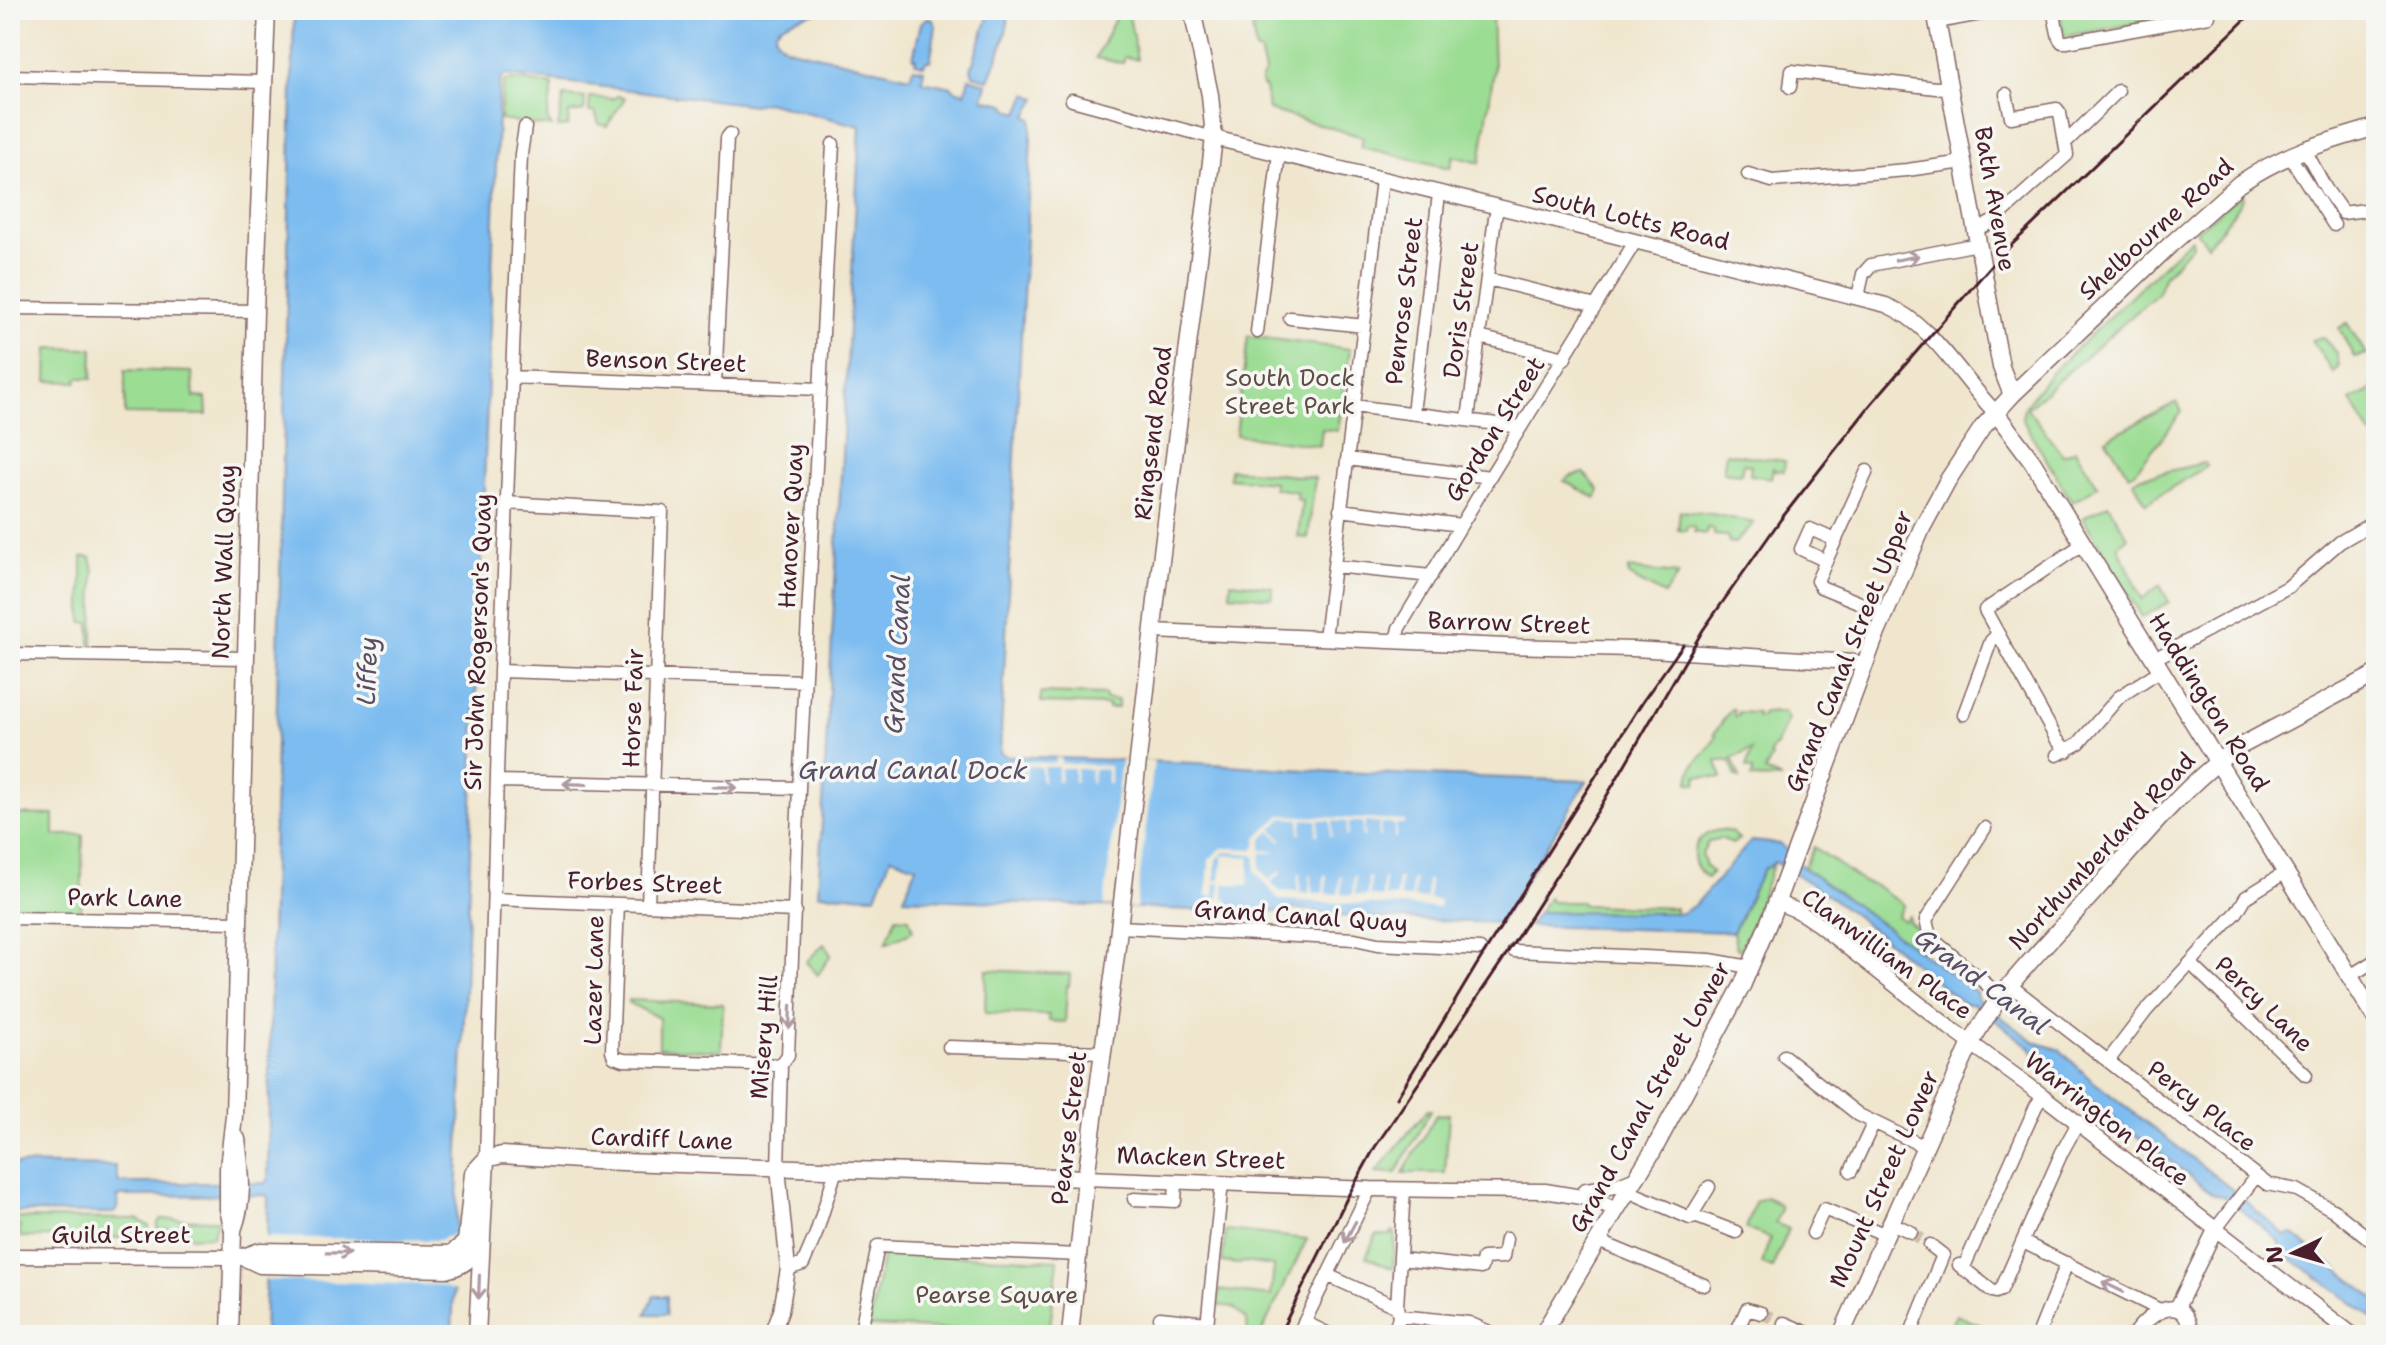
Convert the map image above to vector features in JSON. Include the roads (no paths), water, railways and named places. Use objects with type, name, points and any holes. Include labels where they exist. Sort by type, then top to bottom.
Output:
[{"type":"main road","name":"North Wall Quay","points":[[237,1257],[233,1231],[234,1116],[245,658],[267,10]]},
{"type":"main road","name":"Ringsend Road","points":[[1121,907],[1214,138],[1210,95],[1192,10]]},
{"type":"main road","name":"Bath Avenue","points":[[1936,16],[2001,367],[2012,395]]},
{"type":"main road","name":"Shelbourne Road","points":[[1996,413],[2223,197],[2261,169],[2296,152],[2376,127]]},
{"type":"main road","name":"Haddington Road","points":[[1996,413],[2032,461],[2376,1019]]},
{"type":"main road","name":"Grand Canal Street Upper","points":[[1786,875],[1864,665],[1922,528],[1948,480],[1982,428],[1996,413]]},
{"type":"main road","name":"Northumberland Road","points":[[1982,1024],[2003,994],[2142,838],[2217,761],[2376,674]]},
{"type":"main road","name":"Grand Canal Street Lower","points":[[1542,1335],[1676,1111],[1750,967],[1786,875]]},
{"type":"main road","name":"Pearse Street","points":[[1070,1335],[1086,1178],[1121,907]]},
{"type":"main road","name":"Mount Street Lower","points":[[1842,1335],[1982,1024]]},
{"type":"main road","name":"Cardiff Lane","points":[[486,1159],[511,1155],[836,1170]]},
{"type":"main road","name":"Sir John Rogerson's Quay","points":[[477,1335],[486,1159]]},
{"type":"main road","name":"Sir John Rogerson's Quay","points":[[456,1259],[469,1231],[472,1176],[486,1159]]},
{"type":"main road","name":"Macken Street","points":[[836,1170],[1086,1178]]},
{"type":"main road","points":[[230,1335],[237,1257],[446,1255],[464,1264],[476,1252],[481,1239]]},
{"type":"street","points":[[1936,16],[2002,10]]},
{"type":"street","points":[[2053,10],[2062,42],[2209,16]]},
{"type":"street","points":[[1790,87],[1792,71],[1936,88],[1950,87]]},
{"type":"street","points":[[10,102],[10,76],[264,82]]},
{"type":"street","points":[[2065,143],[2118,91]]},
{"type":"street","points":[[1975,226],[1992,222],[2067,155],[2057,109],[2011,117],[2006,94]]},
{"type":"street","points":[[1072,100],[1214,138]]},
{"type":"street","name":"Sir John Rogerson's Quay","points":[[486,1159],[506,503],[525,127]]},
{"type":"street","points":[[715,384],[727,138],[730,134]]},
{"type":"street","name":"South Lotts Road","points":[[1214,138],[1858,297],[1902,312],[1919,325],[1996,413]]},
{"type":"street","name":"Hanover Quay","points":[[795,911],[833,144]]},
{"type":"street","points":[[2296,152],[2343,213],[2365,210]]},
{"type":"street","points":[[2296,152],[2334,225]]},
{"type":"street","points":[[1257,332],[1279,153]]},
{"type":"street","points":[[1748,174],[1772,181],[1964,162]]},
{"type":"street","points":[[1325,638],[1382,180]]},
{"type":"street","name":"Penrose Street","points":[[1413,413],[1439,194]]},
{"type":"street","name":"Doris Street","points":[[1468,419],[1498,207]]},
{"type":"street","name":"Gordon Street","points":[[1396,641],[1399,628],[1635,242]]},
{"type":"street","points":[[1858,297],[1863,274],[1871,265],[1978,244]]},
{"type":"street","points":[[1488,279],[1596,306]]},
{"type":"street","points":[[10,308],[255,311]]},
{"type":"street","points":[[1290,318],[1364,326]]},
{"type":"street","points":[[1479,337],[1565,358]]},
{"type":"street","name":"Benson Street","points":[[511,377],[820,389]]},
{"type":"street","points":[[1353,406],[1521,427]]},
{"type":"street","points":[[1347,459],[1490,477]]},
{"type":"street","points":[[1867,471],[1817,581],[1821,587],[1885,613]]},
{"type":"street","name":"Horse Fair","points":[[506,503],[662,512],[648,905]]},
{"type":"street","points":[[1340,510],[1461,525]]},
{"type":"street","points":[[2083,544],[1985,610],[2062,753],[2079,743],[2119,697],[2158,664],[2288,587],[2340,542],[2376,521]]},
{"type":"street","points":[[1826,561],[1801,549],[1810,529],[1835,540]]},
{"type":"street","points":[[1334,566],[1431,576]]},
{"type":"street","name":"Barrow Street","points":[[1153,631],[1634,649],[1864,665]]},
{"type":"street","points":[[1964,714],[1991,641],[1998,634]]},
{"type":"street","points":[[10,654],[245,658]]},
{"type":"street","points":[[500,671],[804,681]]},
{"type":"street","points":[[497,781],[799,788]]},
{"type":"street","name":"Percy Place","points":[[1985,828],[1926,920],[1930,937],[1991,988],[2108,1061],[2267,1184],[2297,1190],[2333,1210],[2376,1244]]},
{"type":"street","name":"Percy Lane","points":[[2108,1061],[2146,1011],[2237,912],[2246,897],[2286,872]]},
{"type":"street","name":"Forbes Street","points":[[494,899],[795,911]]},
{"type":"street","name":"Clanwilliam Place","points":[[1776,902],[1798,911],[1819,925],[1971,1043]]},
{"type":"street","name":"Lazer Lane","points":[[618,904],[614,1057],[624,1060],[781,1065]]},
{"type":"street","name":"Misery Hill","points":[[778,1168],[781,1065],[788,1055],[795,911]]},
{"type":"street","name":"Park Lane","points":[[10,918],[239,922]]},
{"type":"street","name":"Grand Canal Quay","points":[[1119,927],[1316,936],[1378,944],[1480,949]]},
{"type":"street","points":[[1514,951],[1710,960],[1750,967]]},
{"type":"street","points":[[2350,976],[2376,960]]},
{"type":"street","name":"Percy Lane","points":[[2191,964],[2306,1075]]},
{"type":"street","name":"Warrington Place","points":[[1971,1043],[2353,1335]]},
{"type":"street","points":[[949,1047],[1102,1052]]},
{"type":"street","points":[[1784,1056],[1837,1100],[1873,1124],[1925,1147]]},
{"type":"street","points":[[2043,1096],[1961,1267],[1996,1292],[2001,1290],[2078,1123]]},
{"type":"street","points":[[1851,1171],[1873,1124]]},
{"type":"street","points":[[772,1335],[781,1311],[788,1269],[778,1168]]},
{"type":"street","points":[[788,1269],[803,1264],[836,1170]]},
{"type":"street","points":[[2177,1308],[2215,1230],[2256,1176]]},
{"type":"street","name":"Macken Street","points":[[1086,1178],[1565,1193],[1616,1186],[1625,1195]]},
{"type":"street","points":[[1134,1199],[1175,1201],[1176,1182]]},
{"type":"street","points":[[1160,1318],[1207,1329],[1222,1183]]},
{"type":"street","points":[[1690,1218],[1709,1187]]},
{"type":"street","points":[[1298,1335],[1370,1189]]},
{"type":"street","points":[[1394,1335],[1398,1312],[1404,1189]]},
{"type":"street","points":[[1586,1190],[1609,1196],[1625,1195],[1736,1232]]},
{"type":"street","name":"Macken Street","points":[[1565,1193],[1593,1199],[1625,1195]]},
{"type":"street","points":[[1813,1233],[1824,1209],[1889,1229],[1911,1232]]},
{"type":"street","points":[[1401,1259],[1481,1268],[1483,1258],[1503,1257],[1506,1239]]},
{"type":"street","points":[[1598,1241],[1704,1285]]},
{"type":"street","points":[[2023,1242],[2160,1310]]},
{"type":"street","points":[[1910,1335],[1943,1255],[1930,1245]]},
{"type":"street","points":[[823,1335],[862,1335],[878,1246],[1079,1255]]},
{"type":"street","name":"Guild Street","points":[[10,1256],[237,1257]]},
{"type":"street","points":[[2038,1335],[2067,1263]]},
{"type":"street","points":[[1327,1275],[1398,1312],[1469,1323],[1496,1335]]},
{"type":"street","points":[[2134,1335],[2160,1310],[2177,1308],[2189,1319],[2191,1335]]},
{"type":"street","points":[[1735,1335],[1747,1309],[1761,1313]]},
{"type":"street","points":[[1304,1322],[1331,1335]]},
{"type":"street","points":[[1784,1323],[1812,1335]]},
{"type":"water","points":[[294,10],[830,10],[800,17],[780,26],[776,32],[777,40],[787,48],[910,77],[913,68],[924,70],[922,81],[965,93],[969,78],[987,84],[983,99],[1005,104],[1019,113],[1027,94],[1037,98],[1027,116],[1032,119],[1000,753],[1006,756],[1338,772],[1587,781],[1499,923],[1337,916],[1312,910],[1287,909],[1286,912],[1262,913],[904,898],[916,866],[891,857],[876,896],[818,894],[860,126],[766,102],[753,105],[506,75],[499,86],[452,1335],[264,1335],[266,1195],[121,1196],[114,1213],[10,1212],[10,1164],[115,1166],[119,1183],[265,1183],[268,1180]]},
{"type":"water","points":[[1007,10],[1006,34],[989,80],[973,75],[971,69],[990,11]]},
{"type":"water","points":[[926,18],[932,19],[936,26],[930,61],[924,65],[915,63],[916,59],[913,58],[921,23]]},
{"type":"water","points":[[1751,841],[1781,844],[1804,868],[1976,992],[1977,999],[2035,1042],[2060,1050],[2089,1078],[2229,1187],[2285,1235],[2292,1234],[2376,1299],[2376,1320],[2284,1253],[2279,1241],[2226,1197],[2213,1194],[2035,1059],[2031,1048],[1974,1004],[1964,1004],[1849,911],[1775,862],[1763,870],[1733,932],[1529,926],[1539,912],[1683,913],[1696,904]]},
{"type":"water","points":[[654,1296],[667,1296],[667,1314],[646,1314]]},
{"type":"tunnel","points":[[1911,1232],[1930,1245]]},
{"type":"tunnel","points":[[1761,1313],[1784,1323]]},
{"type":"railway","points":[[1279,1335],[1375,1147],[1502,961],[1602,804],[1703,630],[1781,519],[1872,403],[1996,260],[2255,10]]},
{"type":"railway","points":[[1397,1098],[1643,701],[1683,645]]},
{"type":"park label","name":"South Dock Street Park","points":[[1290,392]]},
{"type":"park label","name":"Pearse Square","points":[[997,1295]]},
{"type":"water label","name":"Grand Canal","points":[[897,654]]},
{"type":"water label","name":"Liffey","points":[[367,671]]},
{"type":"water label","name":"Grand Canal Dock","points":[[913,770]]},
{"type":"water label","name":"Grand Canal","points":[[1982,981]]}]
